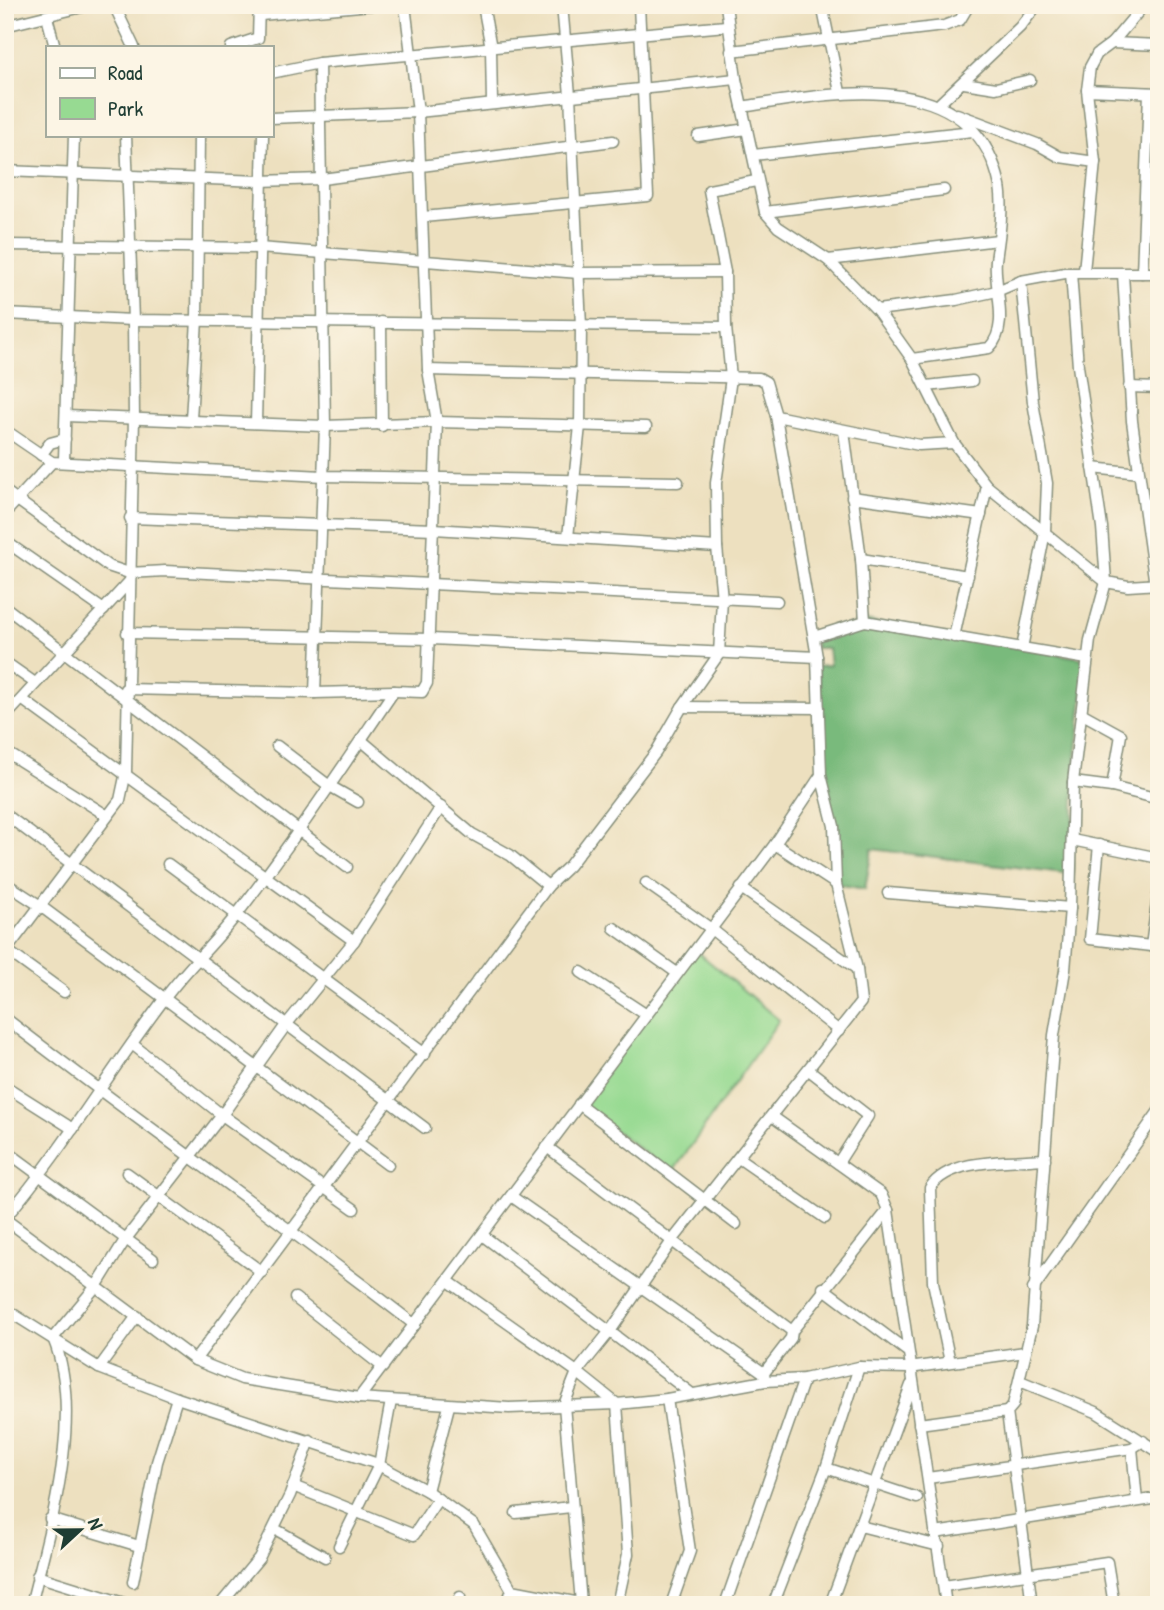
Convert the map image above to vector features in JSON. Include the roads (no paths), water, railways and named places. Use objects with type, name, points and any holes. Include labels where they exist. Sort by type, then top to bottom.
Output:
[{"type":"street","points":[[5,26],[90,5]]},
{"type":"street","points":[[234,46],[258,38],[260,10],[371,5]]},
{"type":"street","points":[[126,695],[422,692],[427,683],[431,639],[437,422],[428,370],[425,322],[426,261],[418,112],[405,5]]},
{"type":"street","points":[[483,5],[491,48],[492,103]]},
{"type":"street","points":[[562,5],[570,95],[581,326],[580,426],[568,537]]},
{"type":"street","points":[[423,217],[648,195],[643,36],[639,5]]},
{"type":"street","points":[[726,5],[726,26],[765,212],[778,227],[828,260],[877,310],[912,359],[954,443],[987,486],[1106,582],[1128,586],[1157,584],[1139,473],[1129,387],[1123,274]]},
{"type":"street","points":[[822,5],[840,92]]},
{"type":"street","points":[[731,51],[951,24],[960,20],[970,5]]},
{"type":"street","points":[[938,105],[1020,27],[1037,5]]},
{"type":"street","points":[[1084,271],[1095,162],[1087,90],[1090,67],[1097,54],[1112,43],[1144,5]]},
{"type":"street","points":[[117,6],[134,46]]},
{"type":"street","points":[[54,12],[55,46]]},
{"type":"street","points":[[273,73],[319,64],[412,54],[643,36],[726,26]]},
{"type":"street","points":[[1112,43],[1159,45]]},
{"type":"street","points":[[315,693],[325,426],[319,64]]},
{"type":"street","points":[[273,118],[418,112],[736,79]]},
{"type":"street","points":[[964,83],[996,88],[1030,80]]},
{"type":"street","points":[[1087,90],[1154,93],[1142,274]]},
{"type":"street","points":[[742,107],[840,92],[897,96],[938,105],[955,113],[971,126],[992,159],[1001,189],[997,291],[1000,323],[996,341],[989,348],[912,359]]},
{"type":"street","points":[[753,155],[971,126],[1037,144],[1060,157],[1095,162]]},
{"type":"street","points":[[698,136],[747,130]]},
{"type":"street","points":[[64,460],[74,136]]},
{"type":"street","points":[[64,992],[6,950],[120,800],[126,772],[127,633],[134,418],[133,320],[125,136]]},
{"type":"street","points":[[191,419],[201,180],[199,136]]},
{"type":"street","points":[[256,423],[256,321],[263,136]]},
{"type":"street","points":[[5,171],[201,180],[322,179],[613,141]]},
{"type":"street","points":[[195,1360],[548,886],[569,866],[656,752],[682,707],[719,654],[722,599],[717,547],[716,483],[731,378],[726,327],[725,272],[709,190],[757,181]]},
{"type":"street","points":[[765,212],[944,190]]},
{"type":"street","points":[[828,260],[998,240]]},
{"type":"street","points":[[5,245],[259,248],[579,273],[725,272]]},
{"type":"street","points":[[877,310],[997,291],[1021,281],[1084,271],[1159,273]]},
{"type":"street","points":[[919,1424],[1007,1412],[1013,1405],[1020,1381],[1032,1326],[1054,1035],[1065,970],[1070,908],[1073,782],[1087,659],[1106,582],[1102,527],[1078,366],[1070,273]]},
{"type":"street","points":[[1021,281],[1033,402],[1047,483],[1045,532],[1022,648]]},
{"type":"street","points":[[5,314],[133,320],[325,320],[726,327]]},
{"type":"street","points":[[380,321],[382,426]]},
{"type":"street","points":[[428,370],[763,379],[776,416],[814,637],[821,775],[834,826],[836,884],[857,969],[861,1002],[773,1117],[672,1241],[611,1330],[577,1371],[564,1405],[571,1507],[584,1604],[512,1590]]},
{"type":"street","points":[[927,386],[972,381]]},
{"type":"street","points":[[1129,387],[1159,388]]},
{"type":"street","points":[[66,416],[325,426],[437,422],[646,427]]},
{"type":"street","points":[[776,416],[919,445],[954,443]]},
{"type":"street","points":[[5,430],[52,462]]},
{"type":"street","points":[[844,431],[861,559],[864,621]]},
{"type":"street","points":[[41,455],[50,443],[65,439]]},
{"type":"street","points":[[5,513],[52,462],[64,460],[323,476],[678,482]]},
{"type":"street","points":[[1093,468],[1139,473]]},
{"type":"street","points":[[954,637],[987,486]]},
{"type":"street","points":[[5,491],[108,566],[129,577],[165,571],[320,581],[777,601]]},
{"type":"street","points":[[852,497],[981,515]]},
{"type":"street","points":[[130,518],[434,529],[717,547]]},
{"type":"street","points":[[5,541],[104,610]]},
{"type":"street","points":[[861,559],[968,576]]},
{"type":"street","points":[[5,717],[66,654],[129,577]]},
{"type":"street","points":[[5,607],[66,654],[126,695],[347,866]]},
{"type":"street","points":[[814,637],[864,621],[1087,659]]},
{"type":"street","points":[[127,633],[431,639],[817,657]]},
{"type":"street","points":[[5,662],[35,683]]},
{"type":"street","points":[[394,691],[328,785],[301,829],[236,916],[164,999],[97,1090],[41,1177],[5,1219],[195,1360],[242,1379],[359,1398],[449,1406],[617,1404],[667,1399],[764,1377],[804,1379],[859,1367],[909,1368],[1025,1352]]},
{"type":"street","points":[[23,701],[126,772],[354,941]]},
{"type":"street","points":[[682,707],[819,708]]},
{"type":"street","points":[[1081,713],[1121,735],[1112,787]]},
{"type":"street","points":[[361,740],[472,834],[510,855],[548,886]]},
{"type":"street","points":[[277,746],[328,785],[358,802]]},
{"type":"street","points":[[11,755],[106,815]]},
{"type":"street","points":[[359,1398],[775,844],[821,775]]},
{"type":"street","points":[[1073,782],[1112,787],[1159,799]]},
{"type":"street","points":[[53,1338],[97,1285],[125,1240],[222,1115],[286,1025],[354,941],[442,807]]},
{"type":"street","points":[[5,814],[425,1128]]},
{"type":"street","points":[[1072,840],[1159,858]]},
{"type":"street","points":[[775,844],[836,884]]},
{"type":"street","points":[[1099,845],[1090,939],[1155,947],[1159,889]]},
{"type":"street","points":[[168,864],[425,1054]]},
{"type":"street","points":[[5,883],[39,905],[258,1066],[388,1165]]},
{"type":"street","points":[[646,883],[710,928],[839,1031]]},
{"type":"street","points":[[741,888],[857,969]]},
{"type":"street","points":[[888,893],[1070,908]]},
{"type":"street","points":[[614,928],[677,973]]},
{"type":"street","points":[[581,972],[645,1014]]},
{"type":"street","points":[[5,1018],[97,1090],[292,1230],[415,1325]]},
{"type":"street","points":[[132,1044],[222,1115],[325,1185],[354,1209]]},
{"type":"street","points":[[809,1070],[868,1116],[838,1163]]},
{"type":"street","points":[[5,1086],[73,1129]]},
{"type":"street","points":[[579,1104],[736,1224]]},
{"type":"street","points":[[1033,1289],[1159,1111]]},
{"type":"street","points":[[773,1117],[881,1194],[888,1210],[909,1368],[939,1546],[946,1605]]},
{"type":"street","points":[[547,1147],[792,1331]]},
{"type":"street","points":[[5,1150],[153,1259]]},
{"type":"street","points":[[740,1158],[825,1218]]},
{"type":"street","points":[[950,1362],[933,1282],[930,1188],[936,1177],[963,1167],[1045,1159]]},
{"type":"street","points":[[127,1173],[262,1272]]},
{"type":"street","points":[[511,1196],[641,1284],[764,1377]]},
{"type":"street","points":[[764,1377],[823,1288],[888,1210]]},
{"type":"street","points":[[482,1235],[611,1330],[692,1394]]},
{"type":"street","points":[[448,1281],[577,1371],[617,1404],[628,1554],[617,1605]]},
{"type":"street","points":[[823,1288],[907,1351]]},
{"type":"street","points":[[295,1298],[383,1367]]},
{"type":"street","points":[[5,1309],[99,1368],[177,1398],[379,1465],[427,1491],[459,1512],[481,1533],[512,1590]]},
{"type":"street","points":[[99,1368],[137,1316]]},
{"type":"street","points":[[31,1605],[63,1459],[66,1425],[66,1383],[53,1338]]},
{"type":"street","points":[[773,1605],[825,1468],[859,1367]]},
{"type":"street","points":[[725,1605],[804,1379]]},
{"type":"street","points":[[1020,1381],[1096,1412],[1159,1452]]},
{"type":"street","points":[[830,1605],[912,1382]]},
{"type":"street","points":[[133,1582],[157,1462],[177,1398]]},
{"type":"street","points":[[667,1399],[690,1550],[671,1605]]},
{"type":"street","points":[[339,1546],[379,1465],[391,1401]]},
{"type":"street","points":[[427,1491],[449,1406]]},
{"type":"street","points":[[1007,1412],[1032,1605]]},
{"type":"street","points":[[220,1605],[259,1558],[275,1529],[310,1440]]},
{"type":"street","points":[[928,1478],[1132,1448],[1143,1441]]},
{"type":"street","points":[[1132,1448],[1137,1501]]},
{"type":"street","points":[[825,1468],[917,1498]]},
{"type":"street","points":[[293,1486],[414,1535],[438,1499]]},
{"type":"street","points":[[935,1532],[1159,1498]]},
{"type":"street","points":[[516,1513],[571,1507]]},
{"type":"street","points":[[50,1519],[139,1546]]},
{"type":"street","points":[[860,1526],[939,1546]]},
{"type":"street","points":[[275,1529],[325,1557]]},
{"type":"street","points":[[944,1586],[1107,1563],[1114,1605]]},
{"type":"street","points":[[37,1576],[130,1605]]},
{"type":"street","points":[[506,1605],[512,1590]]},
{"type":"street","points":[[5,1601],[11,1605]]}]
